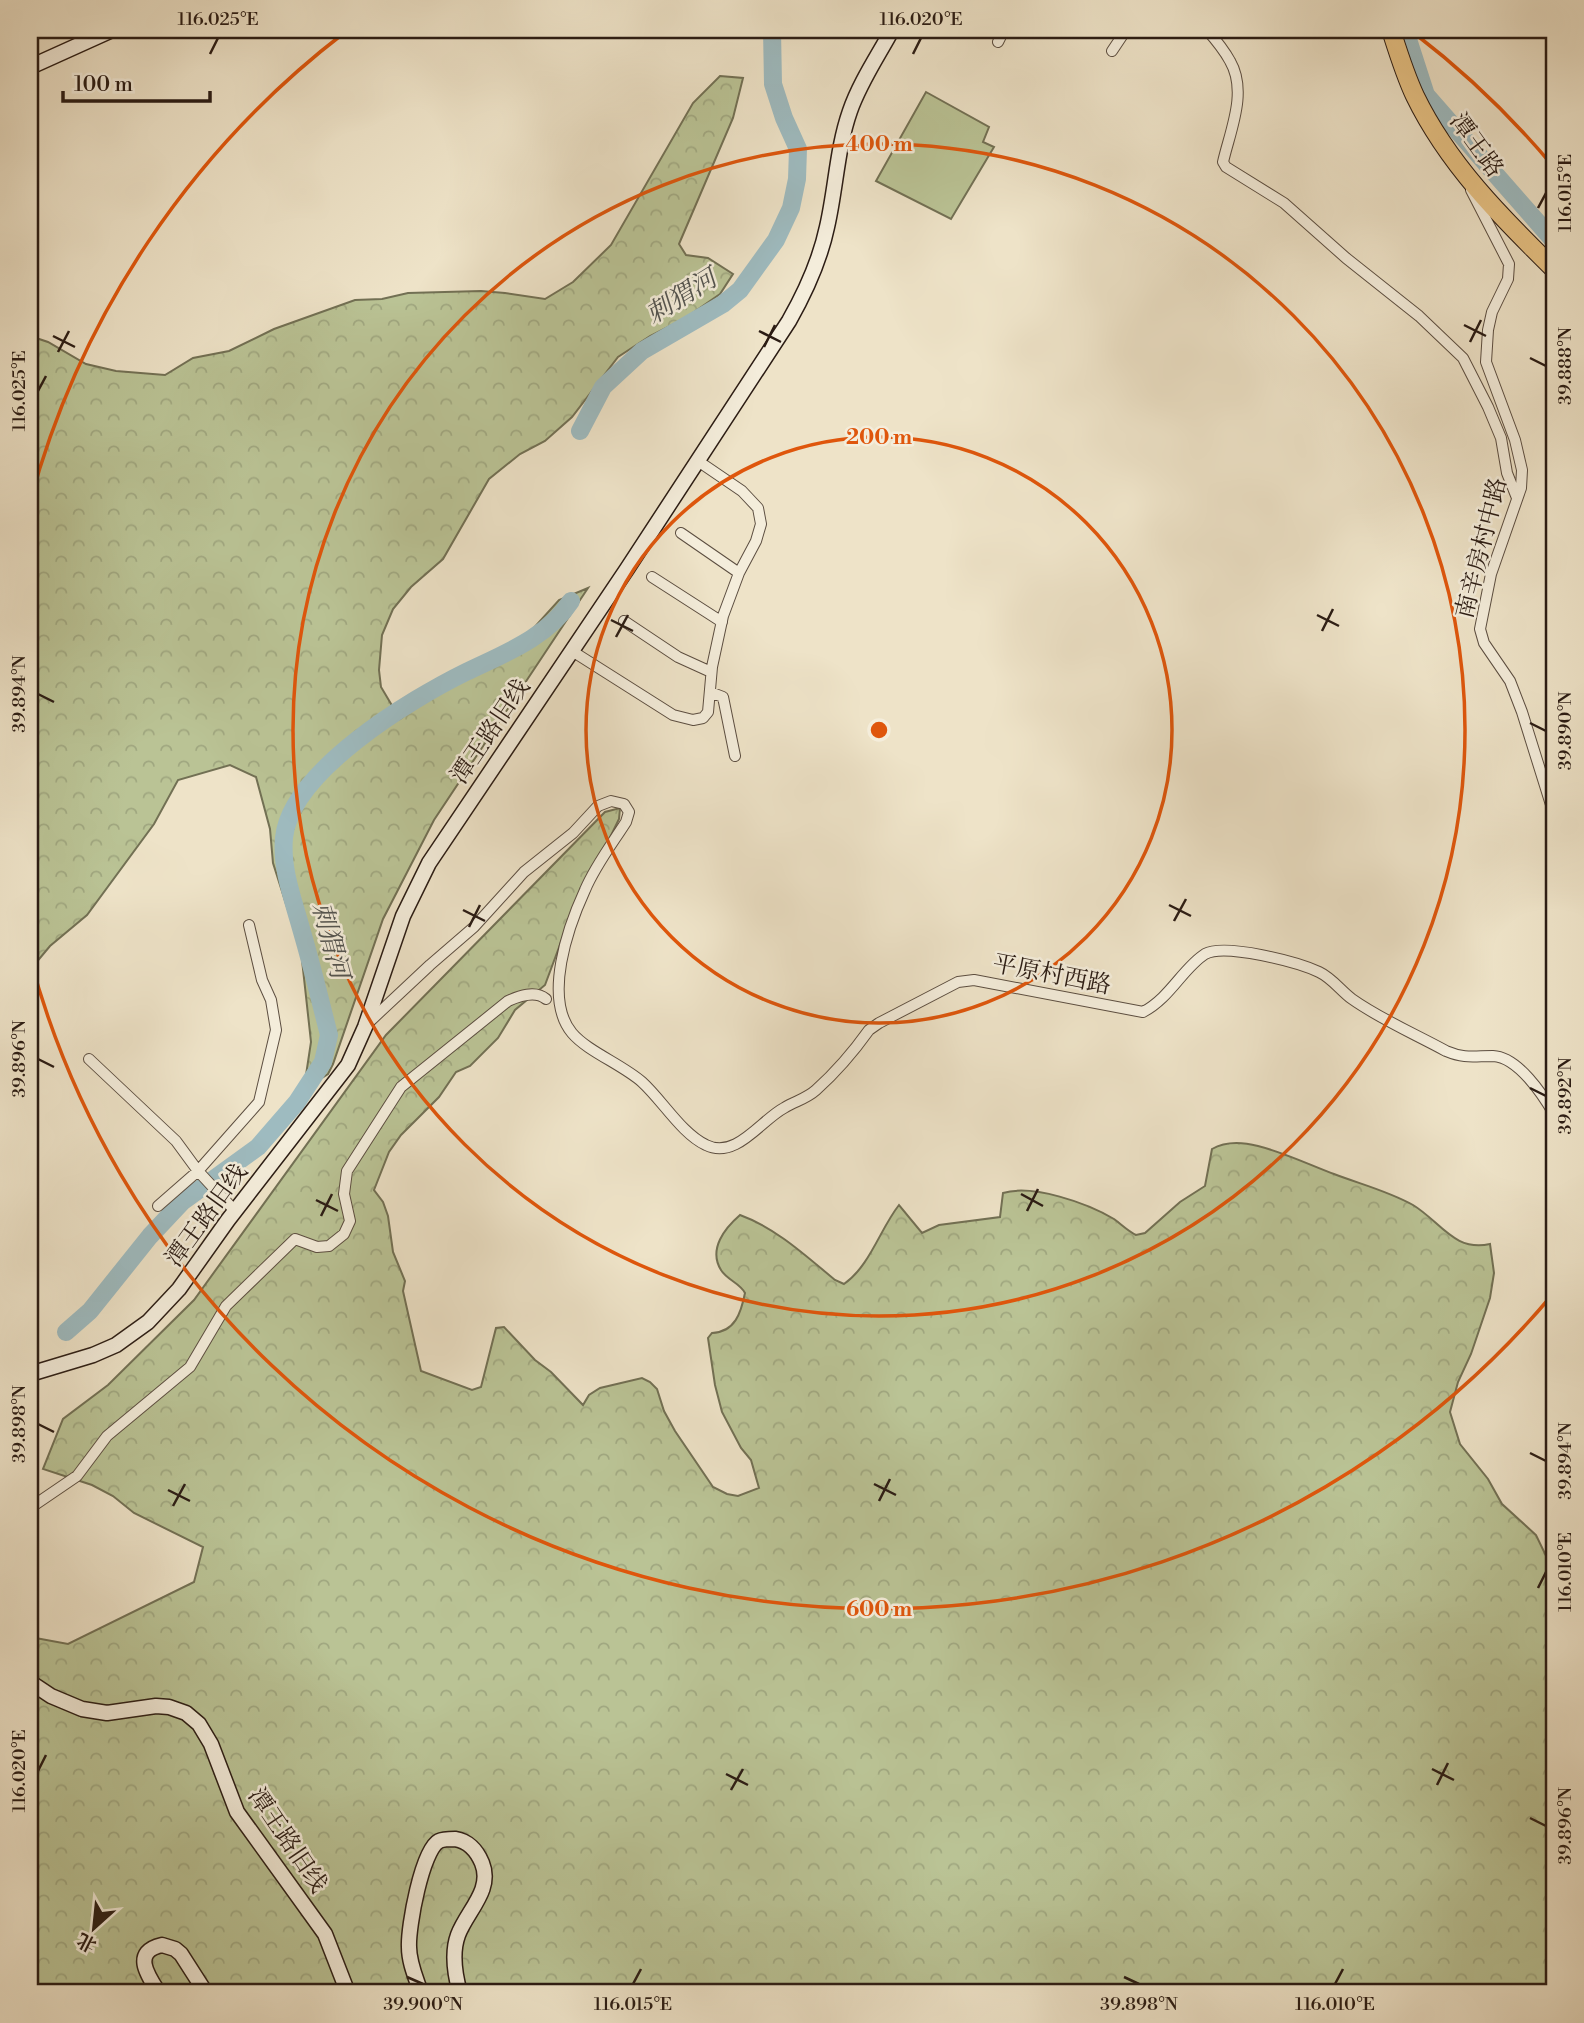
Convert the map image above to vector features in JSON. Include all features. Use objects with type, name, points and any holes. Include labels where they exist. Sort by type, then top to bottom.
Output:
[{"type":"highway","name":"潭王路","points":[[1391,30],[1415,95],[1437,135],[1498,213],[1554,269]]},
{"type":"main road","points":[[30,67],[112,30]]},
{"type":"main road","name":"潭王路旧线","points":[[30,1374],[93,1355],[132,1336],[162,1310],[348,1065],[365,1027],[398,927],[416,885],[789,321],[810,281],[828,225],[849,112],[892,30]]},
{"type":"main road","name":"潭王路旧线","points":[[30,1682],[51,1696],[82,1709],[107,1713],[156,1706],[169,1707],[186,1713],[199,1724],[211,1744],[237,1812],[325,1934],[348,1993]]},
{"type":"main road","points":[[421,1993],[410,1959],[409,1942],[423,1870],[434,1846],[439,1841],[454,1839],[473,1848],[482,1862],[486,1876],[480,1895],[456,1943],[455,1973],[460,1993]]},
{"type":"main road","points":[[159,1993],[147,1974],[145,1961],[151,1950],[162,1945],[176,1949],[181,1954],[206,1993]]},
{"type":"street","points":[[998,42],[1004,30]]},
{"type":"street","points":[[1112,51],[1126,30]]},
{"type":"street","points":[[1207,30],[1231,63],[1237,90],[1236,111],[1223,162],[1226,167],[1284,203],[1346,258],[1419,316],[1463,358],[1489,407],[1501,438],[1507,473],[1518,499]]},
{"type":"street","points":[[1382,30],[1394,60],[1404,66]]},
{"type":"street","name":"南辛房村中路","points":[[1457,163],[1509,264],[1508,279],[1490,321],[1486,362],[1515,440],[1522,470],[1518,499],[1491,574],[1480,629],[1484,643],[1510,681],[1522,712],[1552,808],[1554,824]]},
{"type":"street","points":[[572,650],[673,715],[693,720],[703,718],[708,712],[711,672],[722,622],[739,573],[756,541],[761,524],[758,508],[742,491],[698,461]]},
{"type":"street","points":[[681,533],[739,573]]},
{"type":"street","points":[[652,577],[722,622]]},
{"type":"street","points":[[624,621],[678,657],[711,672]]},
{"type":"street","points":[[710,692],[723,697],[735,756]]},
{"type":"street","name":"平原村西路","points":[[365,1027],[474,927],[524,872],[573,833],[598,806],[611,801],[624,804],[629,812],[626,822],[585,888],[573,921],[561,966],[560,1007],[573,1035],[641,1082],[708,1147],[724,1148],[737,1143],[783,1108],[816,1090],[869,1030],[958,982],[974,980],[1002,984],[1143,1012],[1156,1006],[1204,955],[1217,950],[1284,958],[1303,965],[1323,973],[1351,998],[1446,1051],[1460,1057],[1496,1056],[1508,1060],[1525,1074],[1554,1115]]},
{"type":"street","points":[[158,1206],[198,1171],[259,1102],[276,1030],[271,1000],[262,981],[249,925]]},
{"type":"street","points":[[30,1507],[77,1476],[107,1436],[190,1367],[226,1306],[295,1240],[317,1247],[329,1246],[344,1234],[350,1221],[344,1194],[347,1171],[401,1087],[508,1001],[522,995],[541,995],[546,999]]},
{"type":"street","points":[[89,1059],[176,1141],[198,1171],[235,1211]]},
{"type":"green space","points":[[720,76],[743,78],[733,118],[679,244],[686,255],[708,258],[733,274],[720,294],[684,319],[650,336],[618,357],[572,417],[545,441],[520,454],[489,479],[443,559],[411,587],[393,609],[382,635],[379,670],[381,687],[400,719],[433,694],[471,676],[502,655],[532,630],[559,600],[588,588],[434,820],[383,919],[328,1074],[317,1081],[306,1075],[311,1042],[301,951],[273,863],[270,829],[256,777],[230,765],[178,780],[154,824],[87,915],[50,946],[30,970],[30,336],[48,342],[86,364],[116,371],[165,375],[193,358],[229,351],[274,329],[355,300],[382,299],[408,293],[481,291],[545,299],[573,282],[611,245],[693,103]]},
{"type":"green space","points":[[926,92],[989,127],[983,142],[994,147],[951,219],[876,181]]},
{"type":"green space","points":[[620,808],[619,819],[567,926],[545,985],[515,1010],[498,1038],[470,1066],[456,1072],[439,1097],[401,1135],[389,1152],[374,1190],[383,1202],[388,1216],[393,1252],[405,1281],[403,1291],[421,1371],[472,1390],[481,1387],[496,1328],[504,1327],[583,1405],[589,1395],[600,1388],[642,1378],[657,1389],[664,1411],[675,1431],[713,1487],[738,1496],[759,1488],[751,1460],[741,1448],[722,1412],[708,1338],[712,1333],[726,1329],[736,1320],[745,1293],[721,1270],[716,1254],[724,1233],[740,1215],[766,1227],[844,1284],[868,1257],[899,1205],[922,1233],[939,1225],[1000,1217],[1003,1193],[1029,1191],[1060,1197],[1089,1207],[1114,1219],[1136,1235],[1145,1233],[1180,1202],[1205,1186],[1212,1149],[1228,1143],[1240,1143],[1277,1152],[1394,1196],[1413,1205],[1457,1240],[1467,1244],[1490,1244],[1494,1273],[1490,1298],[1471,1354],[1458,1382],[1450,1412],[1460,1444],[1488,1479],[1502,1504],[1536,1535],[1549,1562],[1554,1566],[1554,1993],[30,1993],[30,1637],[68,1644],[194,1582],[203,1547],[134,1513],[113,1496],[92,1485],[43,1469],[63,1419],[108,1385],[194,1300],[386,1035],[605,812]]},
{"type":"waterway","name":"刺猬河","points":[[580,431],[603,387],[642,351],[723,304],[740,290],[776,240],[791,208],[797,179],[798,149],[773,84],[772,30]]},
{"type":"waterway","points":[[1405,30],[1426,95],[1554,241]]},
{"type":"waterway","name":"刺猬河","points":[[66,1332],[90,1311],[150,1236],[182,1202],[258,1147],[297,1102],[323,1062],[329,1035],[284,862],[284,838],[291,813],[307,788],[357,740],[386,719],[443,684],[523,644],[550,625],[571,601]]}]
